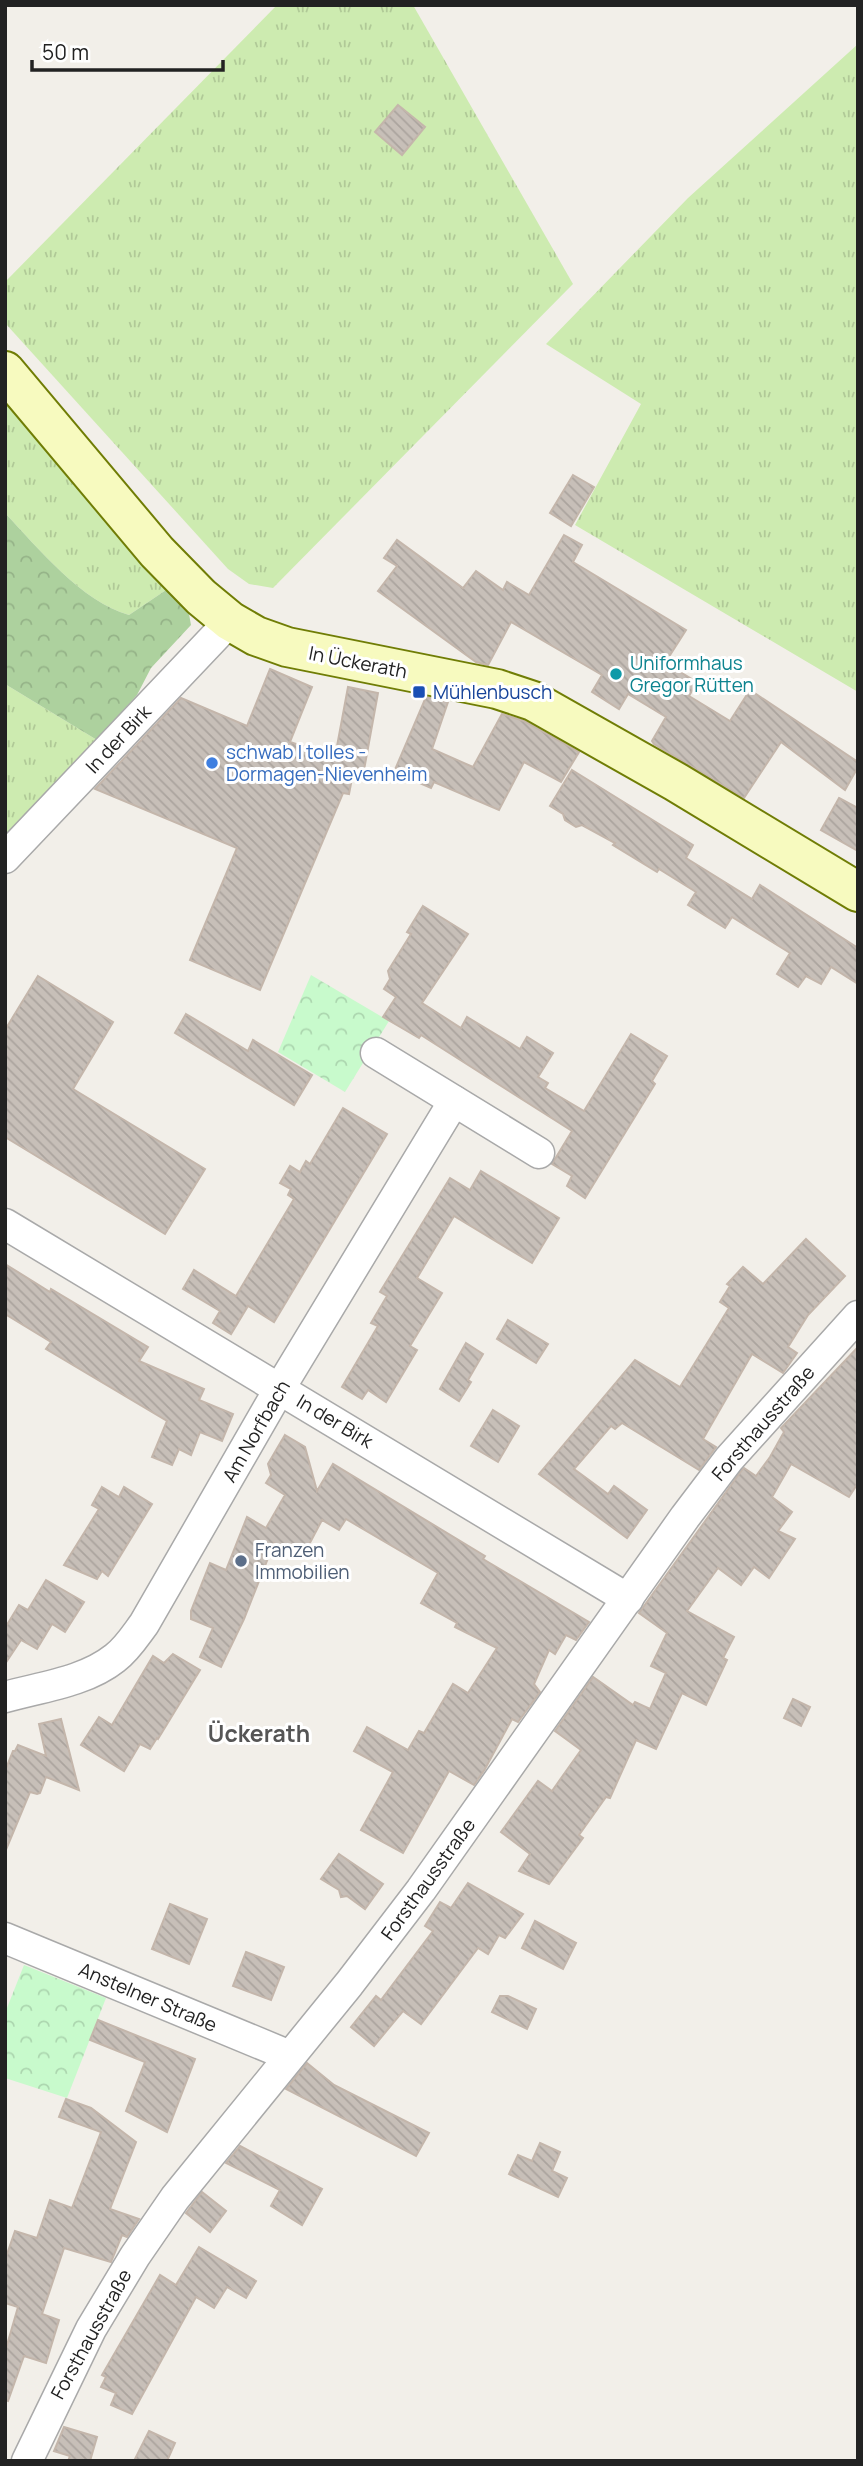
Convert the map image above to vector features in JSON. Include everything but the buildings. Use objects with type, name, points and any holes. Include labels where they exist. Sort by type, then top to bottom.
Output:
[{"type":"main road","name":"In Ückerath","points":[[5,371],[157,552],[201,597],[230,621],[256,636],[287,647],[497,690],[533,701],[676,782],[858,892]]},
{"type":"street","name":"In der Birk","points":[[5,858],[230,621]]},
{"type":"street","points":[[376,1053],[539,1153]]},
{"type":"street","name":"Am Norfbach","points":[[5,1697],[96,1671],[115,1658],[144,1624],[280,1388],[454,1101]]},
{"type":"street","name":"In der Birk","points":[[5,1224],[628,1599]]},
{"type":"street","name":"Forsthausstraße","points":[[26,2461],[91,2329],[135,2256],[175,2198],[349,1984],[421,1890],[729,1459],[858,1316]]},
{"type":"street","name":"Anstelner Straße","points":[[5,1938],[290,2056]]},
{"type":"green space","points":[[277,5],[413,5],[573,284],[273,588],[249,584],[228,569],[5,323],[5,282]]},
{"type":"green space","points":[[858,44],[858,692],[575,525],[641,404],[546,344],[688,198]]},
{"type":"green space","points":[[5,393],[172,586],[129,615],[112,608],[94,598],[62,572],[5,513]]},
{"type":"green space","points":[[5,513],[62,572],[94,598],[112,608],[129,615],[172,586],[187,603],[191,625],[151,668],[137,695],[97,740],[5,684]]},
{"type":"green space","points":[[5,684],[97,740],[5,837]]},
{"type":"green space","points":[[311,975],[389,1021],[345,1092],[278,1052]]},
{"type":"green space","points":[[24,1965],[106,1998],[67,2098],[5,2078],[5,2013]]},
{"type":"place","name":"Uniformhaus Gregor Rütten","points":[[616,674]]},
{"type":"place","name":"Mühlenbusch","points":[[419,692]]},
{"type":"place","name":"schwab | tolles - Dormagen-Nievenheim","points":[[212,763]]},
{"type":"place","name":"Franzen Immobilien","points":[[241,1561]]},
{"type":"district","name":"Ückerath","points":[[259,1733]]}]
